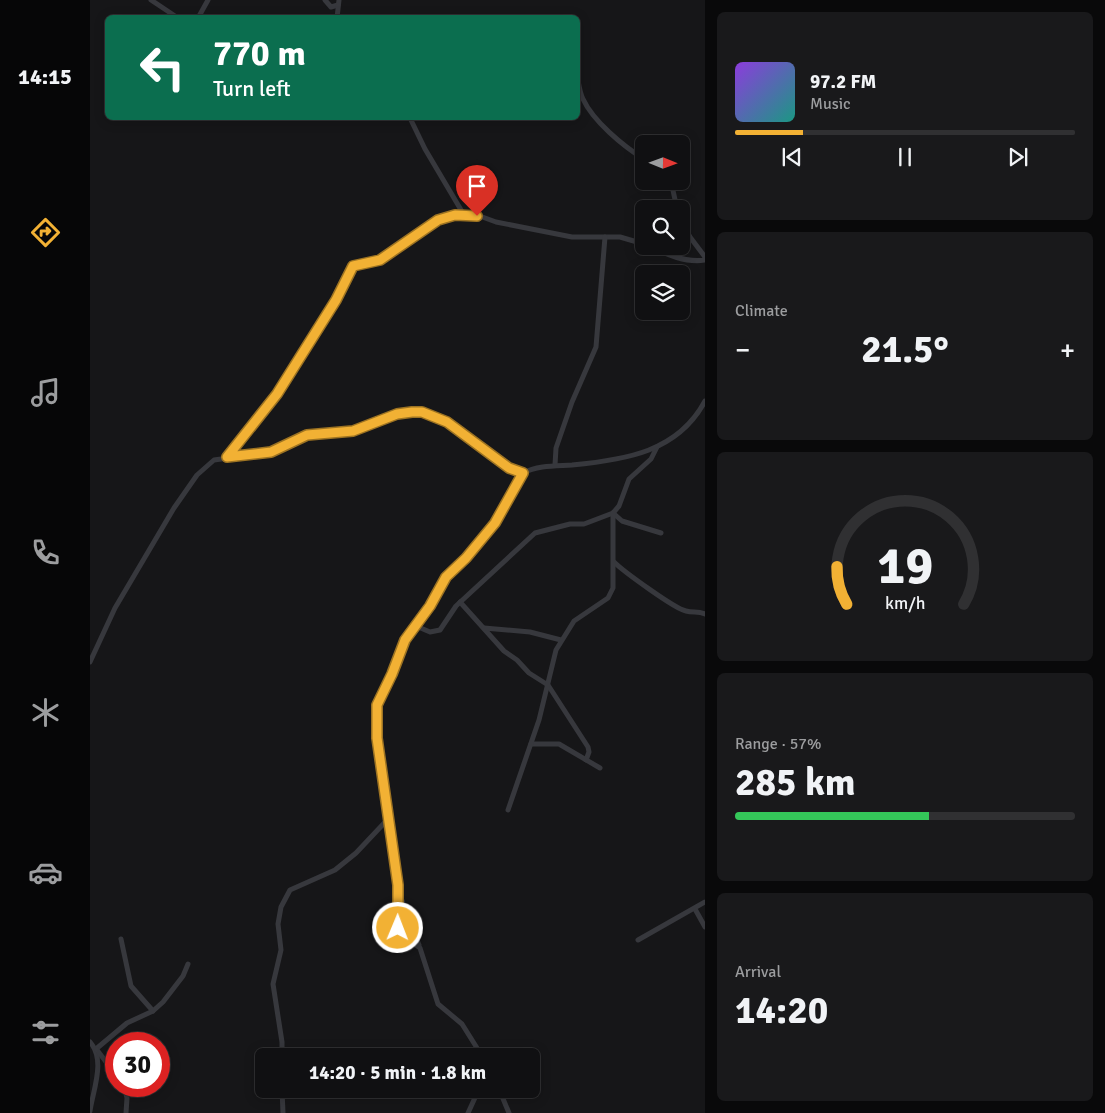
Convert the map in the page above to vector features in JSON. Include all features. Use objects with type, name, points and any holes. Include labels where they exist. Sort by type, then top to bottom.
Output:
[{"type":"street","points":[[151,0],[174,15]]},
{"type":"street","points":[[200,15],[208,0]]},
{"type":"street","points":[[325,0],[331,7],[339,3]]},
{"type":"street","points":[[580,86],[587,106],[620,142],[635,153]]},
{"type":"street","points":[[411,120],[425,149],[464,215]]},
{"type":"street","points":[[227,457],[277,394],[336,300],[353,266],[380,260],[438,220],[447,216],[477,216],[496,222],[572,237],[620,238],[635,242]]},
{"type":"street","points":[[555,465],[556,448],[572,402],[596,347],[606,237]]},
{"type":"street","points":[[690,237],[705,258]]},
{"type":"street","points":[[672,255],[679,258],[705,258]]},
{"type":"street","points":[[90,662],[115,608],[186,488],[214,460],[271,452],[307,435],[353,431],[397,414],[422,412],[447,422],[509,468],[523,473],[555,465],[629,458],[657,447],[694,420],[705,400]]},
{"type":"street","points":[[416,626],[425,630],[439,631],[451,610],[478,588],[496,568],[516,553],[536,533],[570,524],[584,524],[613,513],[618,506],[629,479],[651,459],[657,447]]},
{"type":"street","points":[[477,1048],[462,1024],[438,1004],[420,948],[406,917],[399,892],[388,819],[376,725],[377,705],[392,674],[400,648],[446,577],[466,558],[495,523],[523,473]]},
{"type":"street","points":[[613,513],[622,521],[661,532]]},
{"type":"street","points":[[508,810],[531,744],[548,685],[552,660],[561,640],[574,621],[611,594],[614,581],[613,513]]},
{"type":"street","points":[[614,562],[625,572],[684,611],[705,614]]},
{"type":"street","points":[[460,602],[524,670],[548,685],[588,747],[589,752],[586,760]]},
{"type":"street","points":[[484,628],[530,632],[561,640]]},
{"type":"street","points":[[531,744],[559,744],[600,768]]},
{"type":"street","points":[[282,1048],[273,984],[282,950],[278,924],[283,901],[290,890],[335,870],[346,862],[388,819]]},
{"type":"street","points":[[399,892],[399,933],[420,948]]},
{"type":"street","points":[[638,940],[705,902]]},
{"type":"street","points":[[695,909],[705,927]]},
{"type":"street","points":[[121,939],[131,986],[153,1011]]},
{"type":"street","points":[[96,1049],[127,1024],[153,1011],[176,986],[188,964]]},
{"type":"street","points":[[90,1042],[105,1060]]},
{"type":"street","points":[[90,1112],[98,1059],[96,1049]]},
{"type":"street","points":[[126,1113],[128,1097]]},
{"type":"street","points":[[282,1098],[283,1113]]},
{"type":"street","points":[[468,1113],[475,1098]]},
{"type":"street","points":[[503,1098],[509,1113]]},
{"type":"route","points":[[398,928],[399,892],[377,738],[377,705],[392,674],[400,648],[405,640],[430,606],[446,577],[466,558],[495,523],[523,473],[509,468],[454,426],[422,412],[397,414],[353,431],[307,435],[271,452],[251,456],[227,457],[266,410],[291,373],[315,330],[336,300],[353,266],[380,260],[438,220],[447,216],[477,216]]}]
